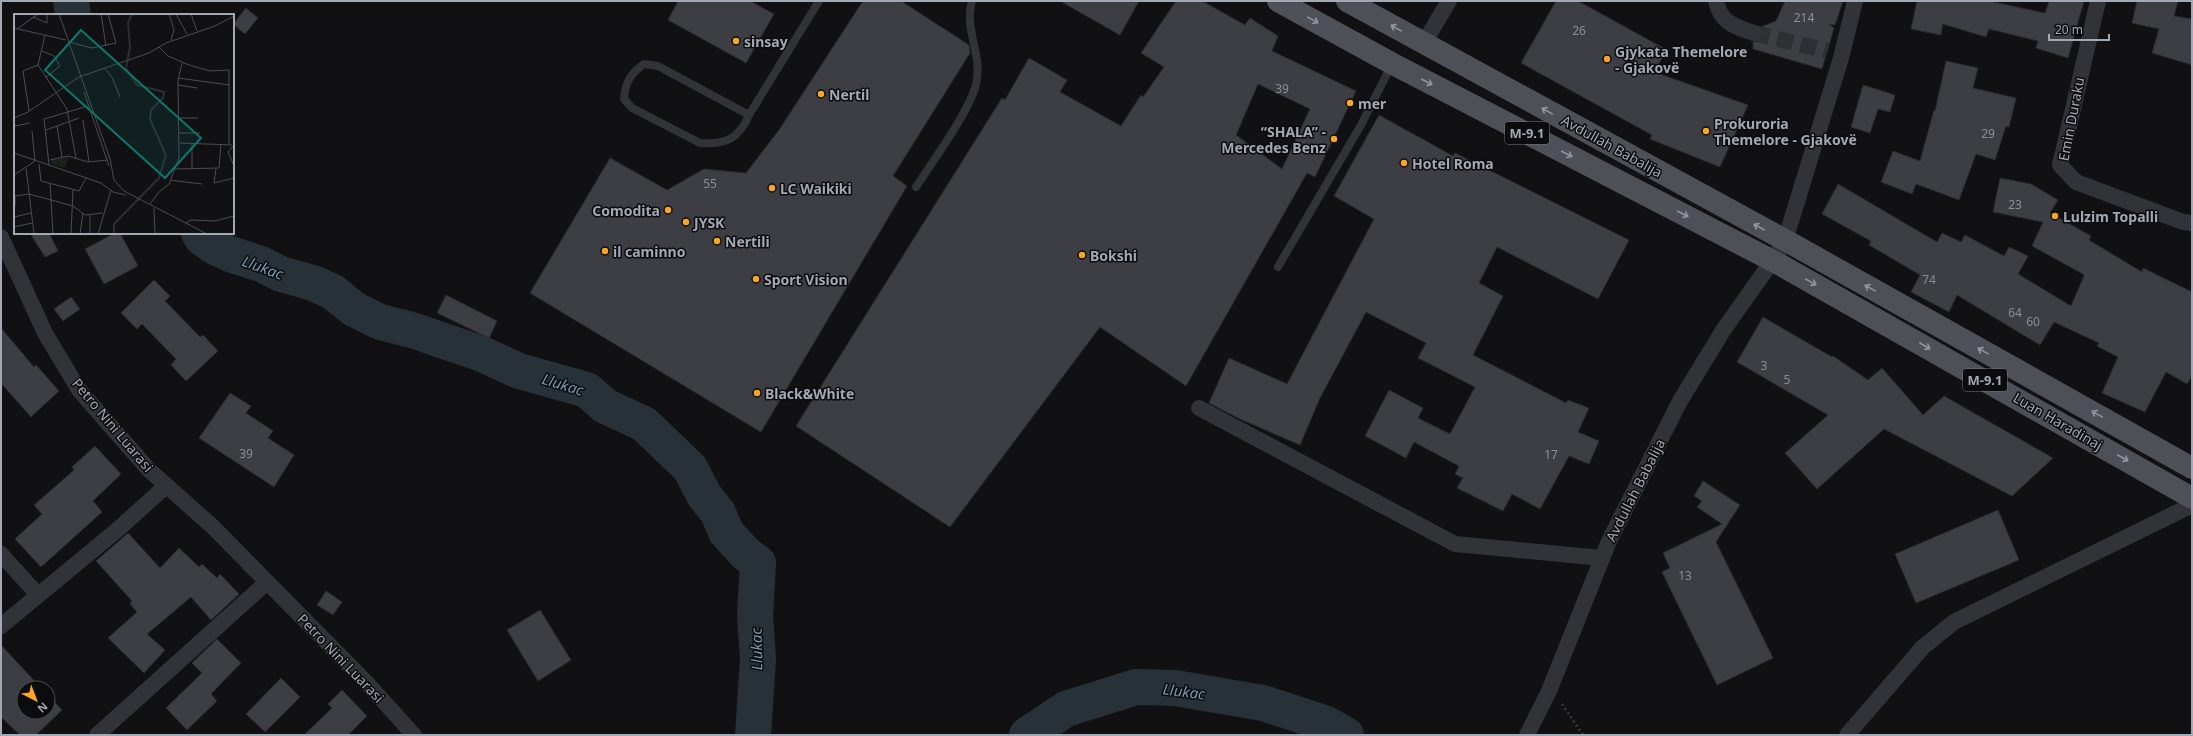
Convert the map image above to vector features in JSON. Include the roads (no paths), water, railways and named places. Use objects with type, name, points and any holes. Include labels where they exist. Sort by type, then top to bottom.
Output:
[{"type":"main road","name":"Avdullah Babalija","points":[[1278,1],[1393,64],[1775,262]]},
{"type":"main road","name":"Avdullah Babalija","points":[[1347,1],[1789,243]]},
{"type":"main road","name":"Luan Haradinaj","points":[[1789,243],[2192,468]]},
{"type":"main road","name":"Luan Haradinaj","points":[[1775,262],[2192,498]]},
{"type":"street","points":[[1424,44],[1449,1]]},
{"type":"street","points":[[1716,1],[1718,9],[1732,27],[1754,33]]},
{"type":"street","points":[[1775,262],[1789,243],[1835,53],[1855,1]]},
{"type":"street","name":"Emin Duraku","points":[[2098,1],[2060,165],[2076,182],[2183,222],[2192,223]]},
{"type":"street","name":"Petro Nini Luarasi","points":[[1,237],[45,333],[79,390],[149,470],[212,526],[366,682],[413,735]]},
{"type":"street","name":"Avdullah Babalija","points":[[1528,735],[1548,691],[1602,558],[1680,402],[1724,329],[1775,262]]},
{"type":"street","points":[[1199,408],[1455,544],[1602,558]]},
{"type":"street","points":[[1,626],[116,531],[166,486]]},
{"type":"street","points":[[1847,735],[1923,647],[1954,622],[2192,505]]},
{"type":"street","points":[[1,554],[38,594]]},
{"type":"street","points":[[97,735],[267,582]]},
{"type":"lane","points":[[749,115],[658,66],[644,64],[632,74],[625,88],[624,99],[632,108],[700,143],[712,144],[730,139],[744,127],[749,115],[819,1]]},
{"type":"lane","points":[[916,187],[969,104],[978,80],[977,58],[971,36],[968,14],[972,1]]},
{"type":"lane","points":[[1278,268],[1361,126],[1393,64]]},
{"type":"waterway","name":"Llukac","points":[[71,1],[73,14]]},
{"type":"waterway","name":"Llukac","points":[[200,234],[202,238],[215,247],[230,254],[261,264],[281,274],[313,283],[333,292],[354,309],[380,322],[412,330],[482,354],[519,371],[587,390],[605,406],[644,424],[690,468],[704,495],[718,513],[726,532],[745,553],[758,563],[755,615],[758,659],[753,735]]},
{"type":"waterway","name":"Llukac","points":[[1027,735],[1066,709],[1136,687],[1175,688],[1263,703],[1327,724],[1346,735]]},
{"type":"tunnel","points":[[1754,33],[1827,51]]},
{"type":"place","name":"sinsay","points":[[736,41]]},
{"type":"place","name":"Gjykata Themelore - Gjakovë","points":[[1607,59]]},
{"type":"place","name":"Nertil","points":[[821,94]]},
{"type":"place","name":"mer","points":[[1350,103]]},
{"type":"place","name":"Prokuroria Themelore - Gjakovë","points":[[1706,131]]},
{"type":"place","name":"“SHALA” - Mercedes Benz","points":[[1334,139]]},
{"type":"place","name":"Hotel Roma","points":[[1404,163]]},
{"type":"place","name":"LC Waikiki","points":[[772,188]]},
{"type":"place","name":"Comodita","points":[[668,210]]},
{"type":"place","name":"Lulzim Topalli","points":[[2055,216]]},
{"type":"place","name":"JYSK","points":[[686,222]]},
{"type":"place","name":"Nertili","points":[[717,241]]},
{"type":"place","name":"il caminno","points":[[605,251]]},
{"type":"place","name":"Bokshi","points":[[1082,255]]},
{"type":"place","name":"Sport Vision","points":[[756,279]]},
{"type":"place","name":"Black&White","points":[[757,393]]}]
